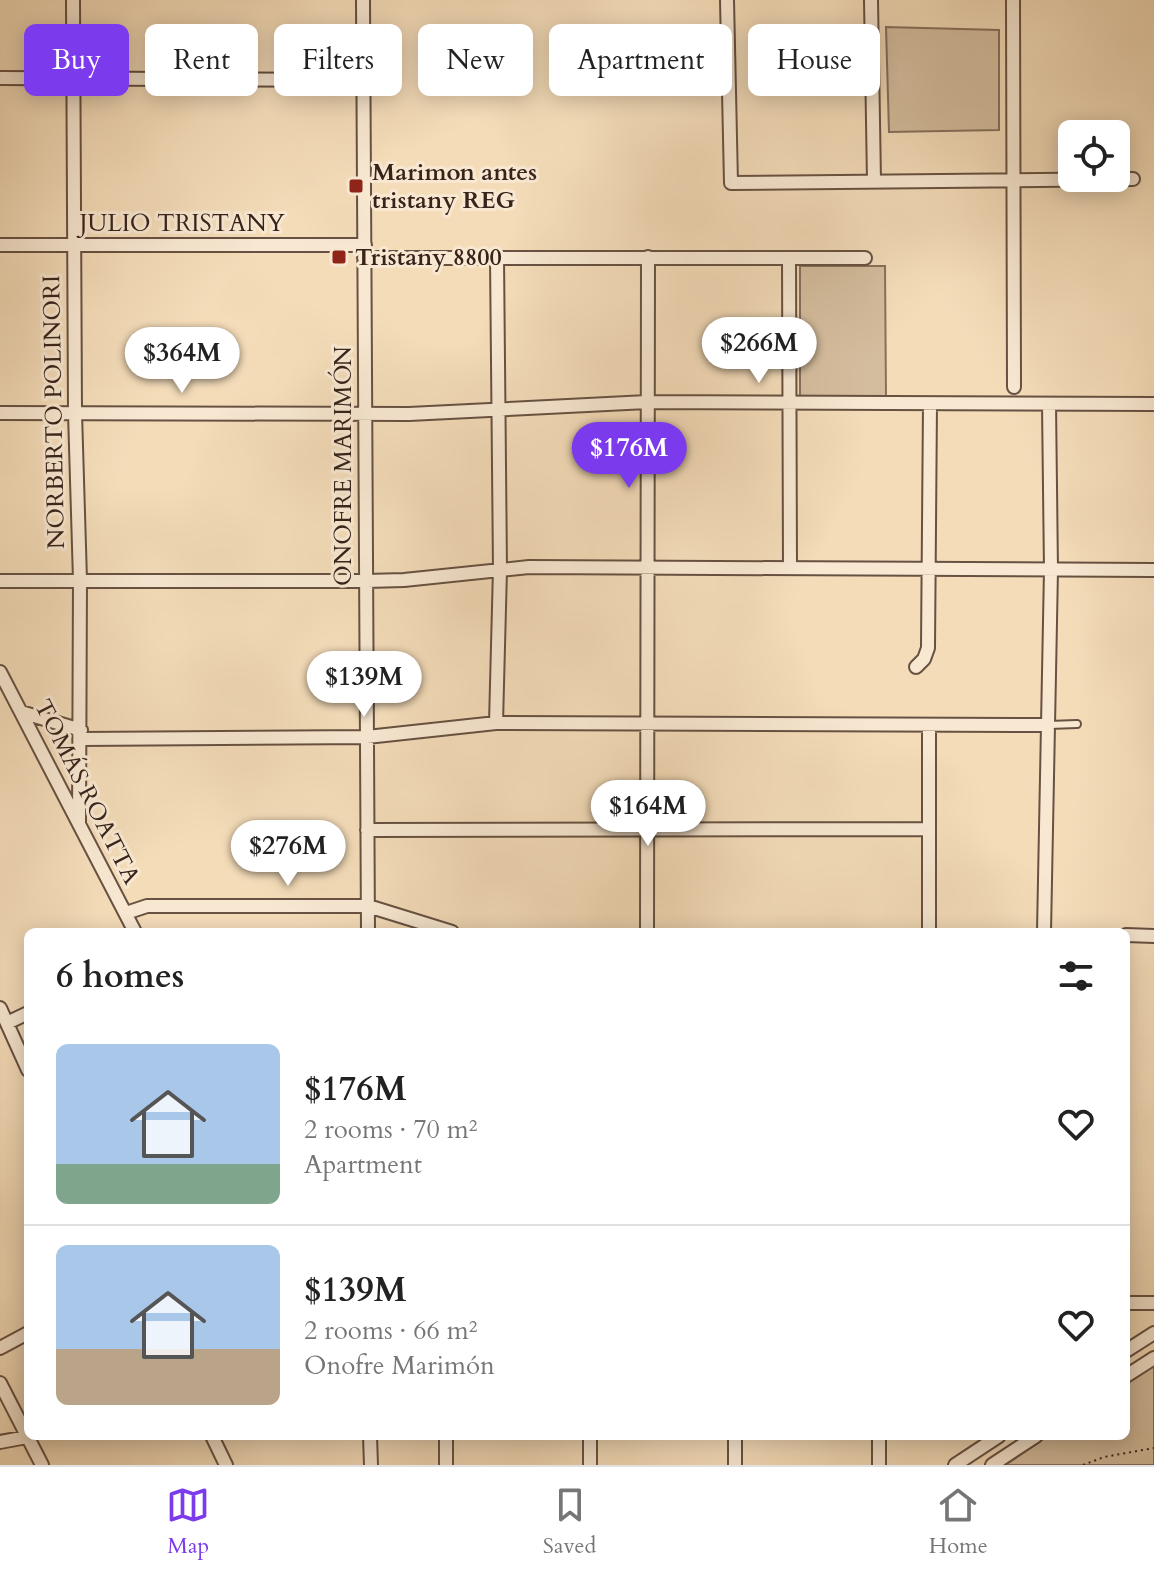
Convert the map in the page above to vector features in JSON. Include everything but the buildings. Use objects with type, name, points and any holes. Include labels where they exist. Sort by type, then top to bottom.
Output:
[{"type":"street","name":"NORBERTO POLINORI","points":[[73,0],[73,24]]},
{"type":"street","name":"ONOFRE MARIMÓN","points":[[363,0],[363,24]]},
{"type":"street","points":[[727,0],[731,183],[1133,179]]},
{"type":"street","points":[[871,0],[874,181]]},
{"type":"street","points":[[1013,0],[1014,387]]},
{"type":"street","points":[[0,78],[24,78]]},
{"type":"street","points":[[129,79],[274,80]]},
{"type":"street","name":"NORBERTO POLINORI","points":[[73,96],[75,413],[80,580],[79,823]]},
{"type":"street","name":"ONOFRE MARIMÓN","points":[[364,96],[368,928]]},
{"type":"street","name":"JULIO TRISTANY","points":[[0,245],[364,251],[497,257],[865,258]]},
{"type":"street","points":[[496,723],[500,569],[497,257]]},
{"type":"street","points":[[647,928],[648,257]]},
{"type":"street","points":[[789,258],[790,568]]},
{"type":"street","points":[[0,413],[365,415],[647,402],[1154,404]]},
{"type":"street","points":[[916,667],[928,648],[930,404]]},
{"type":"street","points":[[1044,928],[1051,570],[1049,404]]},
{"type":"street","points":[[0,581],[366,581],[500,569],[930,567],[1154,570]]},
{"type":"street","name":"TOMÁS ROATTA","points":[[1,678],[133,928]]},
{"type":"street","points":[[21,712],[81,734],[367,737],[496,723],[1049,725]]},
{"type":"street","points":[[929,726],[929,928]]},
{"type":"street","points":[[367,830],[929,829]]},
{"type":"street","points":[[126,913],[147,906],[368,906],[439,928]]},
{"type":"street","points":[[1130,935],[1154,936]]},
{"type":"street","points":[[0,1008],[24,1061]]},
{"type":"street","points":[[7,1023],[24,1015]]},
{"type":"street","points":[[1130,1303],[1154,1303]]},
{"type":"street","points":[[1130,1348],[1154,1333]]},
{"type":"street","points":[[0,1348],[24,1335]]},
{"type":"street","points":[[1130,1373],[1154,1358]]},
{"type":"street","points":[[0,1383],[24,1431]]},
{"type":"street","points":[[0,1442],[24,1438]]},
{"type":"street","points":[[29,1440],[42,1465]]},
{"type":"street","points":[[214,1440],[226,1465]]},
{"type":"street","points":[[370,1440],[371,1465]]},
{"type":"street","points":[[446,1440],[446,1465]]},
{"type":"street","points":[[590,1440],[590,1465]]},
{"type":"street","points":[[735,1440],[735,1465]]},
{"type":"street","points":[[879,1440],[879,1465]]},
{"type":"street","points":[[955,1465],[993,1440]]},
{"type":"street","points":[[992,1465],[1030,1440]]},
{"type":"lane","points":[[1049,725],[1077,724]]},
{"type":"path","points":[[1083,1465],[1104,1457],[1154,1448]]},
{"type":"shaded area","points":[[886,27],[999,30],[999,130],[889,132]]},
{"type":"shaded area","points":[[800,266],[885,266],[886,397],[800,396]]},
{"type":"shaded area","points":[[1154,1363],[1154,1465],[1005,1465],[1042,1440],[1130,1440],[1130,1380]]},
{"type":"place","name":"Marimon antes tristany REG","points":[[356,186]]},
{"type":"place","name":"Tristany 8800","points":[[339,257]]}]
